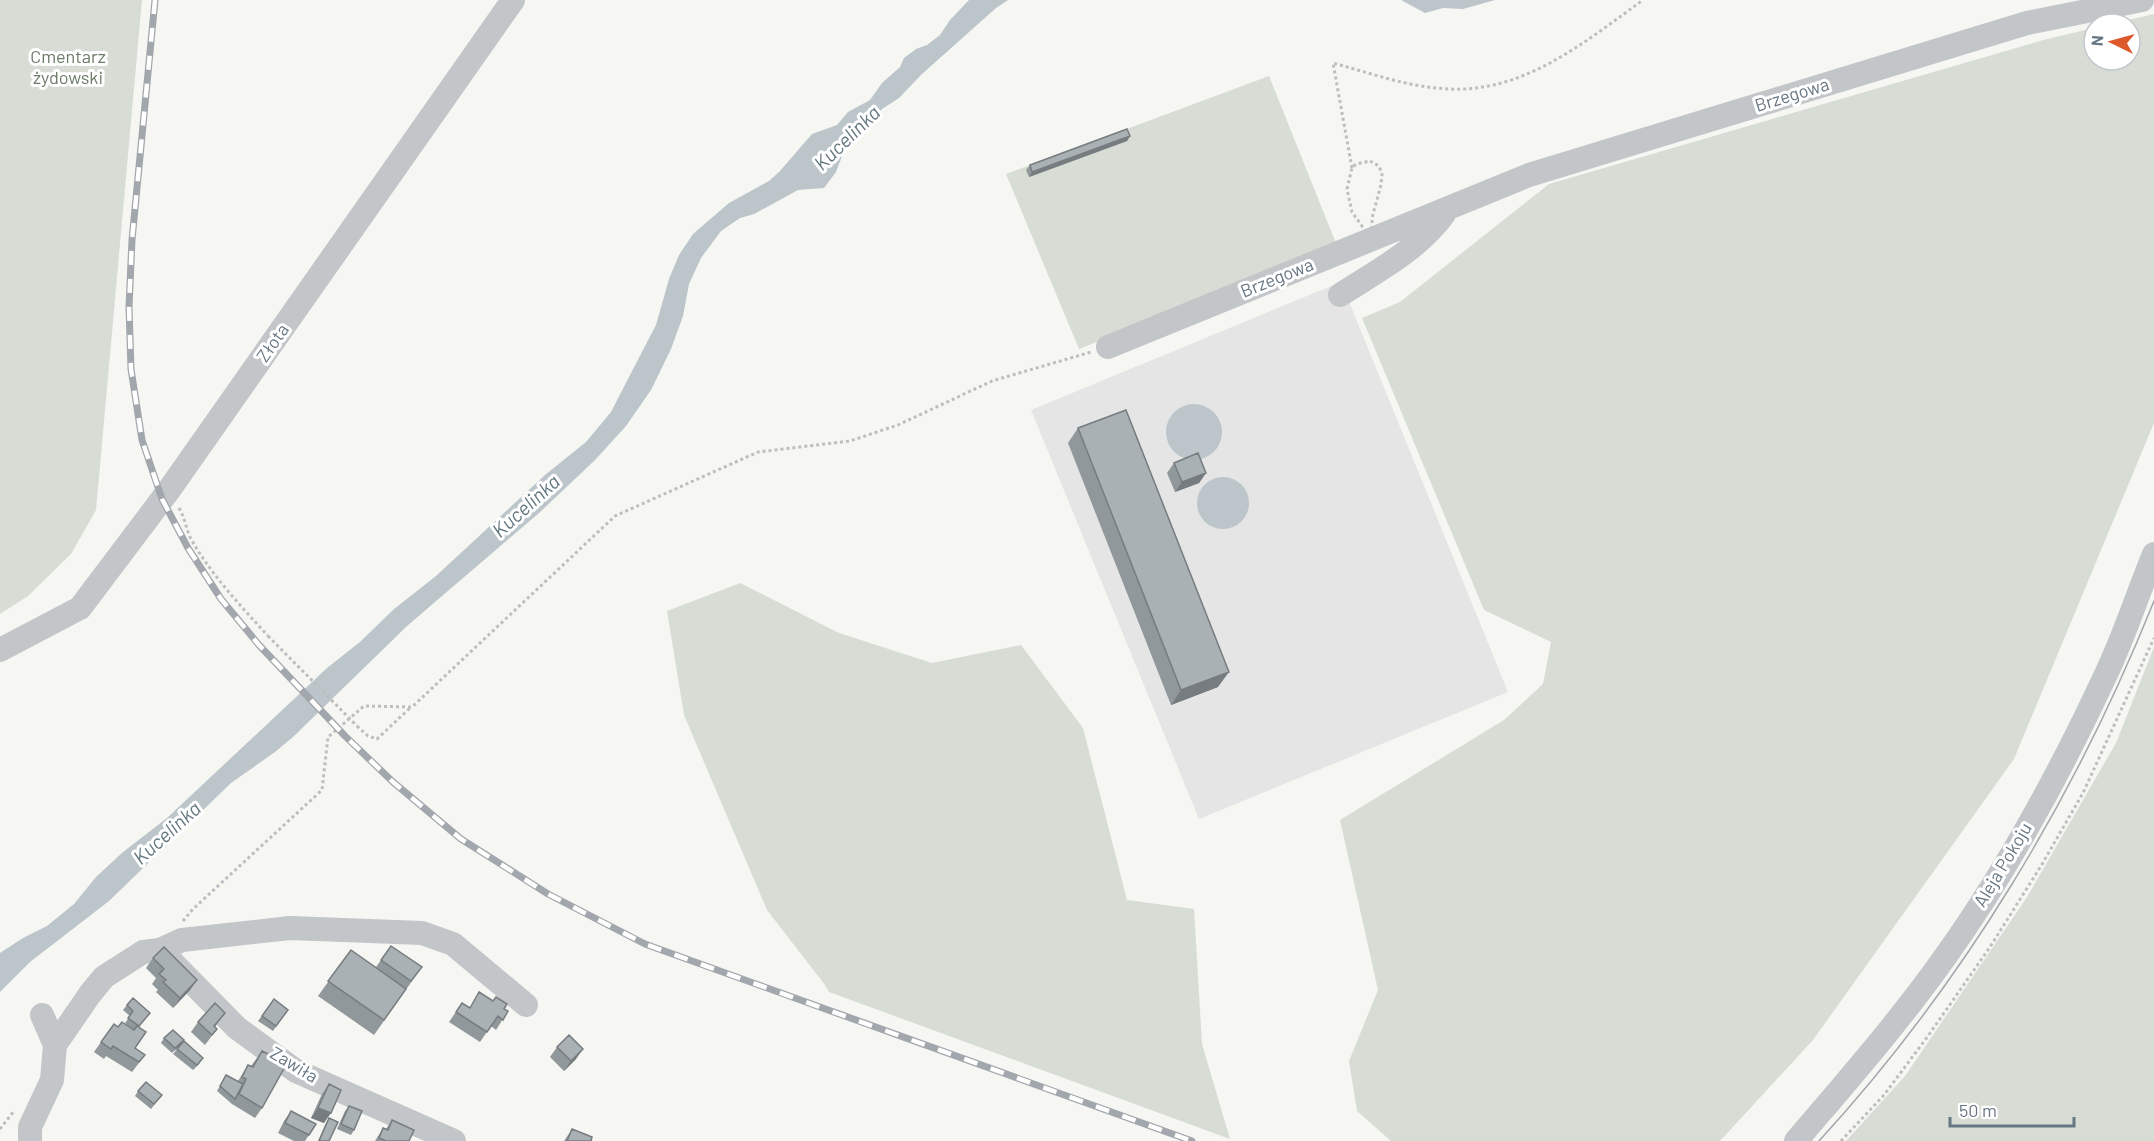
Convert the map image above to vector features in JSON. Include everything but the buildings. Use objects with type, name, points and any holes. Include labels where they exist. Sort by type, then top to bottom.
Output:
[{"type":"street","name":"Złota","points":[[0,651],[80,608],[169,490],[513,0]]},
{"type":"street","name":"Brzegowa","points":[[1108,347],[1529,175],[2005,30],[2142,0]]},
{"type":"street","name":"Brzegowa","points":[[1340,295],[1407,252],[1435,226],[1447,209]]},
{"type":"street","name":"Aleja Pokoju","points":[[1796,1141],[1892,1029],[1946,956],[2000,872],[2056,774],[2108,671],[2154,554]]},
{"type":"street","points":[[55,1045],[104,977],[143,952],[160,950],[182,940],[290,928],[422,933],[453,944],[526,1005]]},
{"type":"street","name":"Zawiła","points":[[160,950],[237,1028],[296,1071],[454,1141]]},
{"type":"street","points":[[30,1141],[30,1127],[52,1080],[55,1045],[42,1015]]},
{"type":"path","points":[[1372,240],[1352,212],[1347,189],[1352,168],[1333,63],[1406,83],[1437,88],[1466,89],[1499,83],[1539,70],[1572,52],[1643,0]]},
{"type":"path","points":[[1352,168],[1356,164],[1370,161],[1379,166],[1382,174],[1372,218],[1372,240]]},
{"type":"path","points":[[169,490],[184,517],[190,537],[218,582],[357,726],[368,736],[377,739],[615,516],[758,452],[850,441],[898,425],[992,381],[1108,347]]},
{"type":"path","points":[[1840,1141],[1884,1095],[1928,1036],[1990,947],[2041,866],[2083,793],[2154,638]]},
{"type":"path","points":[[179,926],[193,909],[322,790],[328,737],[364,706],[412,707]]},
{"type":"shaded area","points":[[1341,282],[1508,692],[1199,819],[1031,410]]},
{"type":"green space","name":"Cmentarz żydowski","points":[[0,0],[142,0],[96,510],[71,554],[28,596],[0,614]]},
{"type":"green space","points":[[2154,14],[2154,423],[2014,759],[1813,1040],[1720,1141],[1391,1141],[1357,1111],[1349,1061],[1378,990],[1340,820],[1504,720],[1543,684],[1551,642],[1484,610],[1362,318],[1400,302],[1549,184],[2082,31],[2082,72],[2142,72],[2142,17]]},
{"type":"green space","points":[[1269,76],[1337,246],[1079,349],[1006,174]]},
{"type":"green space","points":[[740,583],[839,633],[932,663],[1021,645],[1083,728],[1127,900],[1194,909],[1202,1044],[1230,1139],[829,992],[767,910],[684,715],[667,611]]},
{"type":"green space","points":[[2154,647],[2154,1141],[1846,1141],[1905,1076],[2027,897],[2116,743]]},
{"type":"water","name":"Kucelinka","points":[[969,0],[1008,0],[922,74],[899,98],[882,109],[844,151],[836,172],[824,188],[798,190],[754,214],[740,218],[721,231],[701,258],[689,284],[683,316],[671,349],[651,390],[626,426],[595,460],[539,513],[407,626],[293,737],[231,783],[109,901],[30,962],[0,992],[0,953],[47,926],[74,904],[96,877],[123,852],[167,818],[327,668],[360,642],[394,609],[436,576],[545,475],[586,442],[611,412],[656,325],[669,279],[679,255],[693,234],[729,203],[769,181],[812,134],[837,125],[848,112],[870,100],[882,83],[900,67],[904,58],[940,35],[950,20]]},
{"type":"water","points":[[1401,0],[1495,0],[1463,9],[1443,8],[1425,13]]},
{"type":"water","points":[[1194,404],[1209,409],[1217,417],[1222,432],[1217,447],[1209,455],[1194,460],[1179,455],[1171,447],[1166,432],[1171,417],[1179,409]]},
{"type":"water","points":[[1218,477],[1228,477],[1242,484],[1249,503],[1242,522],[1228,529],[1218,529],[1208,525],[1201,518],[1197,508],[1197,498],[1201,488],[1208,481]]},
{"type":"tram line","points":[[1819,1141],[1921,1018],[2011,886],[2089,746],[2154,601]]},
{"type":"railway","points":[[155,0],[132,240],[129,307],[131,369],[142,440],[162,499],[188,548],[221,599],[259,645],[345,736],[393,782],[461,839],[548,894],[645,944],[1192,1141]]}]
